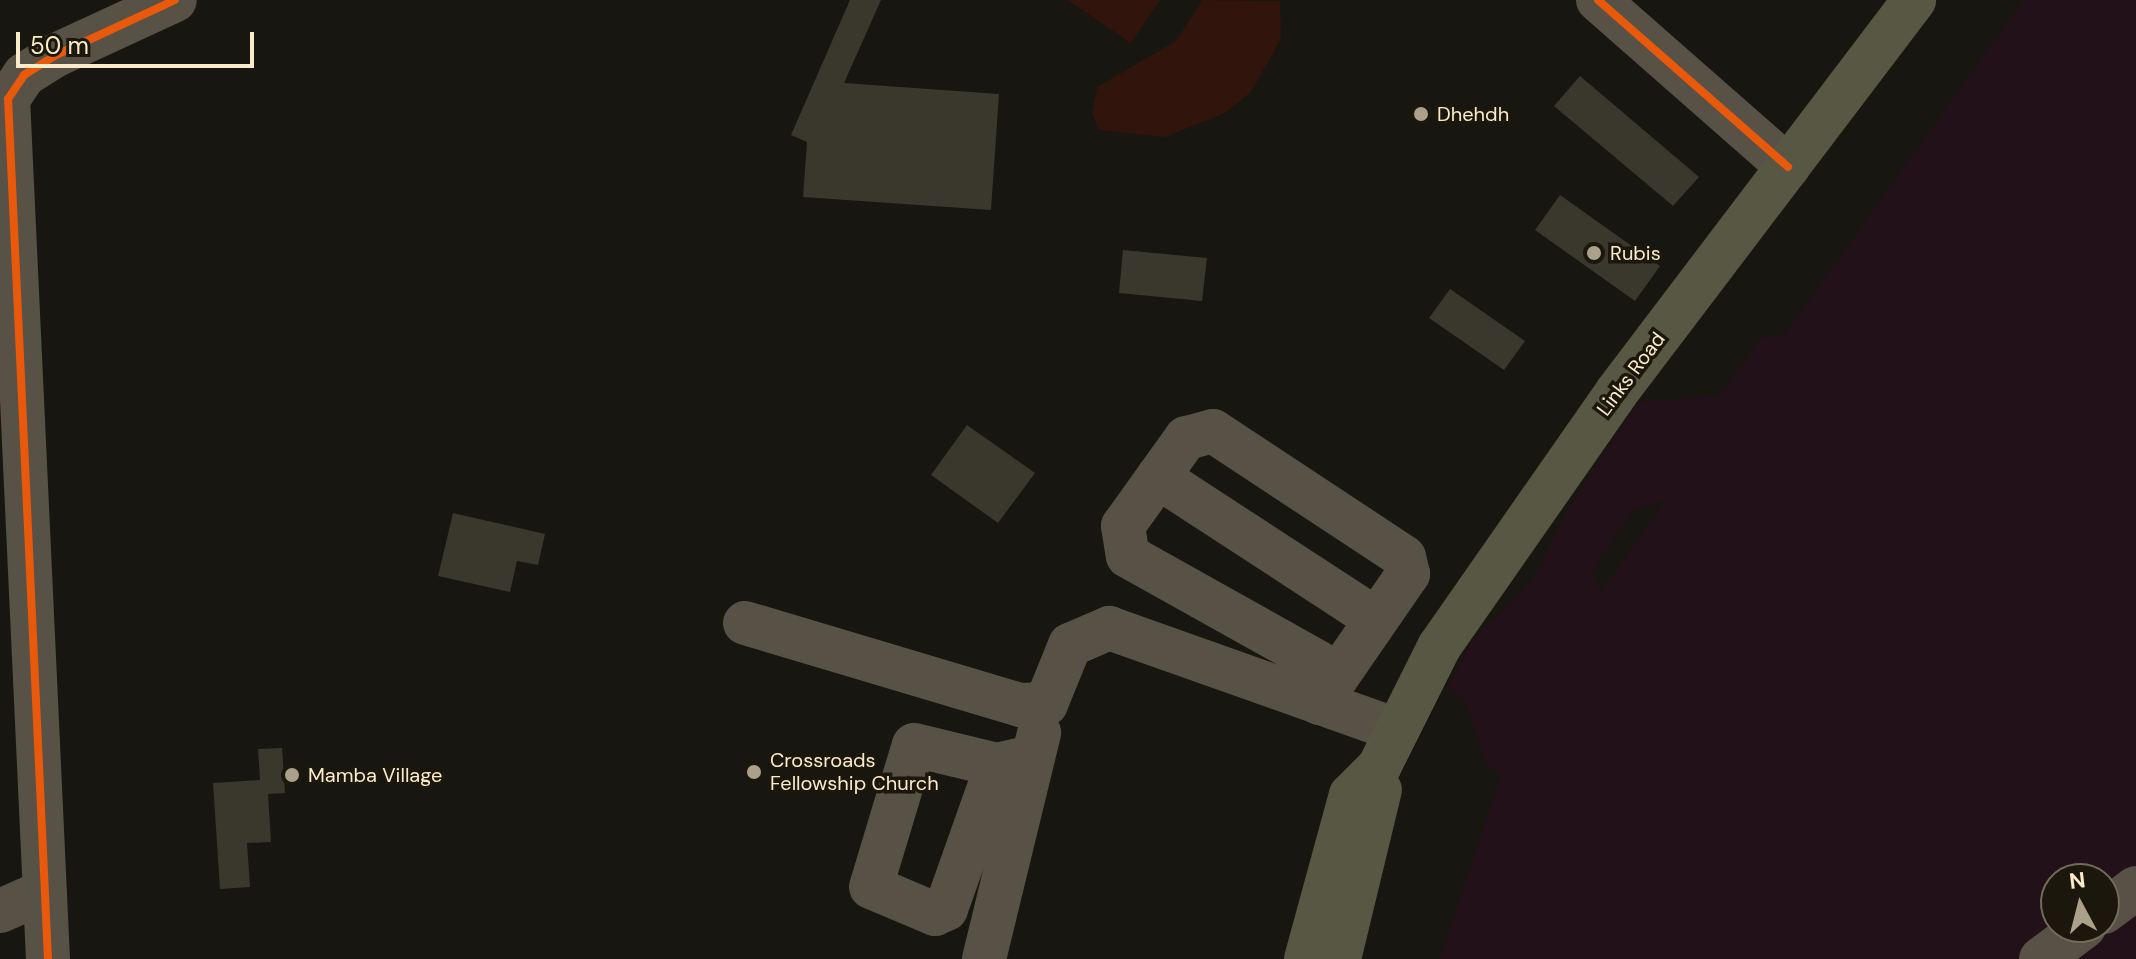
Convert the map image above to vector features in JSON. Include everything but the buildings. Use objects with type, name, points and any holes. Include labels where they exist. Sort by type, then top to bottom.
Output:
[{"type":"main road","name":"Links Road","points":[[1387,748],[1439,647],[1522,524],[1914,0]]},
{"type":"main road","points":[[1306,959],[1351,795],[1387,748]]},
{"type":"main road","points":[[1339,959],[1381,797],[1387,748]]},
{"type":"street","points":[[48,959],[8,99],[24,75],[44,62],[175,0]]},
{"type":"street","points":[[1598,0],[1788,167]]},
{"type":"street","points":[[1328,688],[1408,574],[1404,557],[1213,431],[1186,438],[1123,526],[1128,556],[1328,688],[1387,748]]},
{"type":"street","points":[[1158,477],[1376,619]]},
{"type":"street","points":[[745,623],[1020,705],[1046,704]]},
{"type":"street","points":[[984,959],[1015,761],[1046,704],[1070,645],[1109,628],[1328,688]]},
{"type":"street","points":[[0,911],[43,892]]},
{"type":"street","points":[[2041,959],[2062,943]]},
{"type":"shaded area","points":[[1067,0],[1160,0],[1131,43]]},
{"type":"shaded area","points":[[1203,0],[1280,1],[1281,39],[1251,92],[1225,113],[1165,137],[1099,130],[1092,114],[1097,87],[1176,41]]},
{"type":"shaded area","points":[[2023,0],[2136,0],[2136,959],[1440,959],[1501,775],[1486,763],[1467,706],[1448,687],[1472,641],[1534,578],[1567,510],[1638,402],[1719,396],[1761,338],[1785,334]],"holes":[[[1666,500],[1601,592],[1592,571],[1634,509]]]},
{"type":"cycle path","points":[[48,959],[8,99],[24,75],[54,56],[175,0]]},
{"type":"cycle path","points":[[1598,0],[1788,167]]},
{"type":"place","name":"Dhehdh","points":[[1421,114]]},
{"type":"place","name":"Rubis","points":[[1594,253]]},
{"type":"place","name":"Crossroads Fellowship Church","points":[[754,772]]},
{"type":"place","name":"Mamba Village","points":[[292,775]]}]
